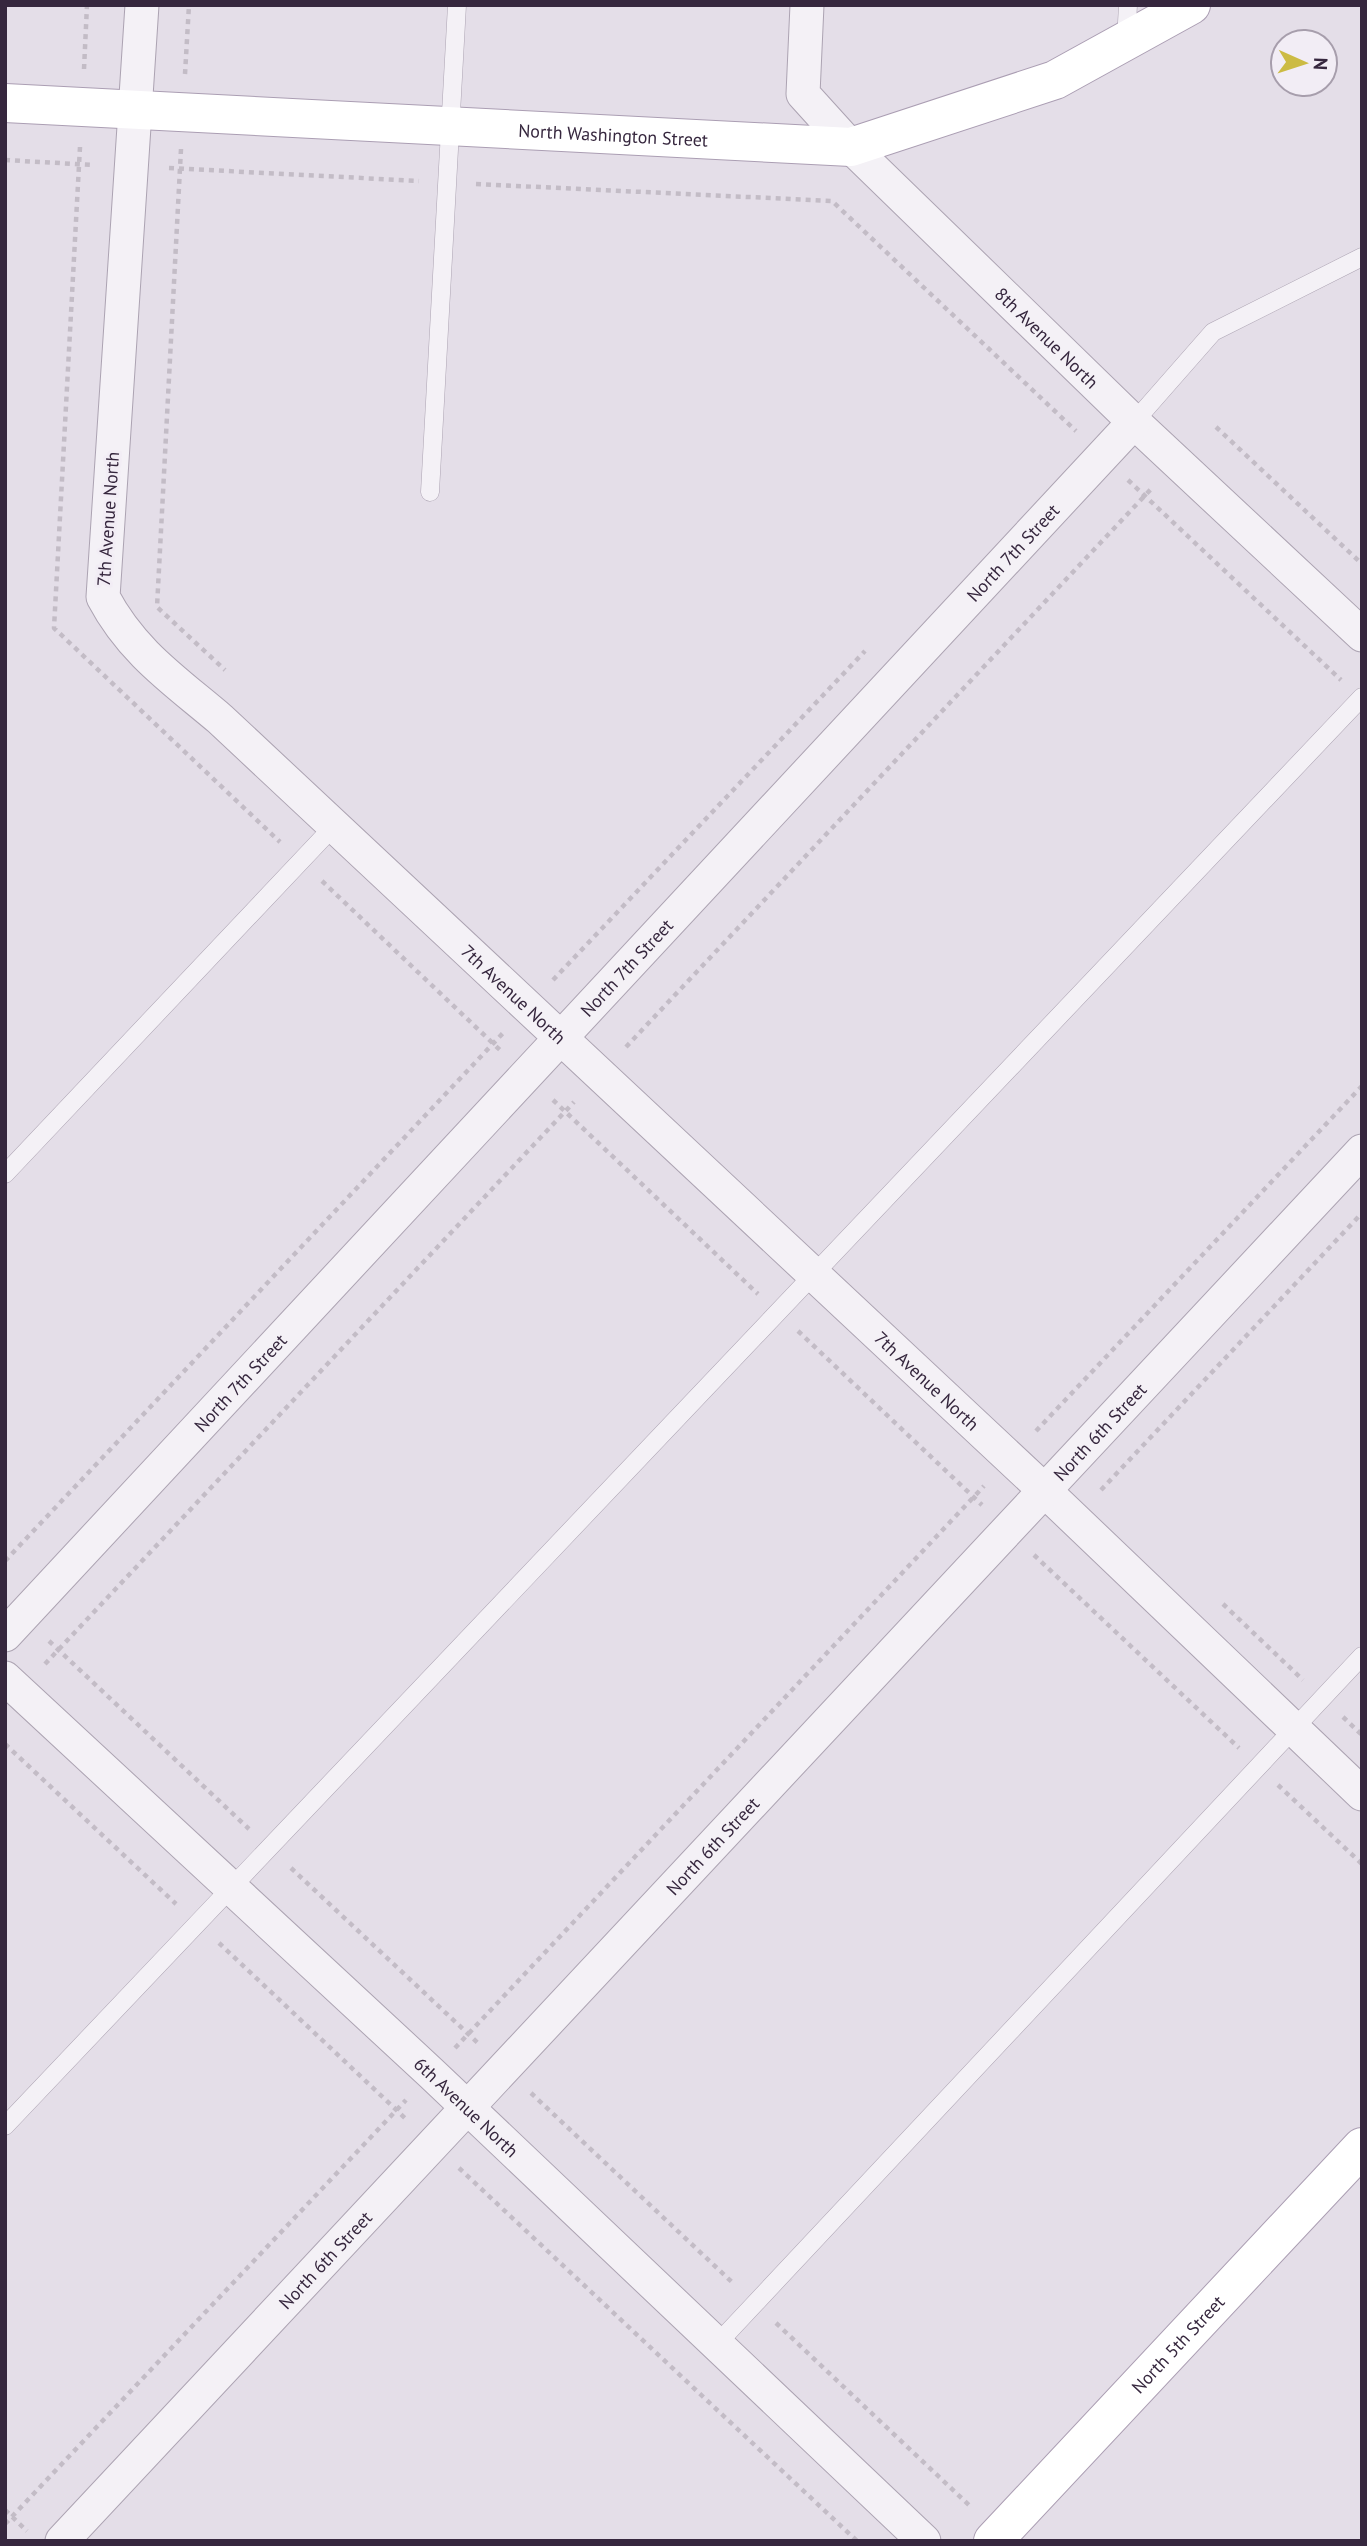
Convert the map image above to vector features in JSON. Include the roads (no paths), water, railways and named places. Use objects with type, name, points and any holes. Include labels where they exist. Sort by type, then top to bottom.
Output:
[{"type":"main road","name":"North Washington Street","points":[[5,103],[851,147],[1055,80],[1127,23],[1191,5]]},
{"type":"main road","name":"North 5th Street","points":[[993,2541],[1362,2147]]},
{"type":"street","name":"7th Avenue North","points":[[142,5],[103,597],[119,628],[149,661],[220,719],[812,1272],[1362,1794]]},
{"type":"street","name":"8th Avenue North","points":[[807,5],[803,94],[851,147],[1134,422],[1362,635]]},
{"type":"street","name":"North 7th Street","points":[[5,1635],[1134,422]]},
{"type":"street","name":"North 6th Street","points":[[62,2541],[1043,1489],[1362,1152]]},
{"type":"street","name":"6th Avenue North","points":[[5,1678],[431,2073],[924,2541]]},
{"type":"lane","points":[[430,492],[457,5]]},
{"type":"lane","points":[[1134,422],[1213,332],[1362,257]]},
{"type":"lane","points":[[5,2126],[812,1272],[1361,698]]},
{"type":"lane","points":[[5,1174],[334,826]]},
{"type":"lane","points":[[717,2344],[1362,1656]]}]
